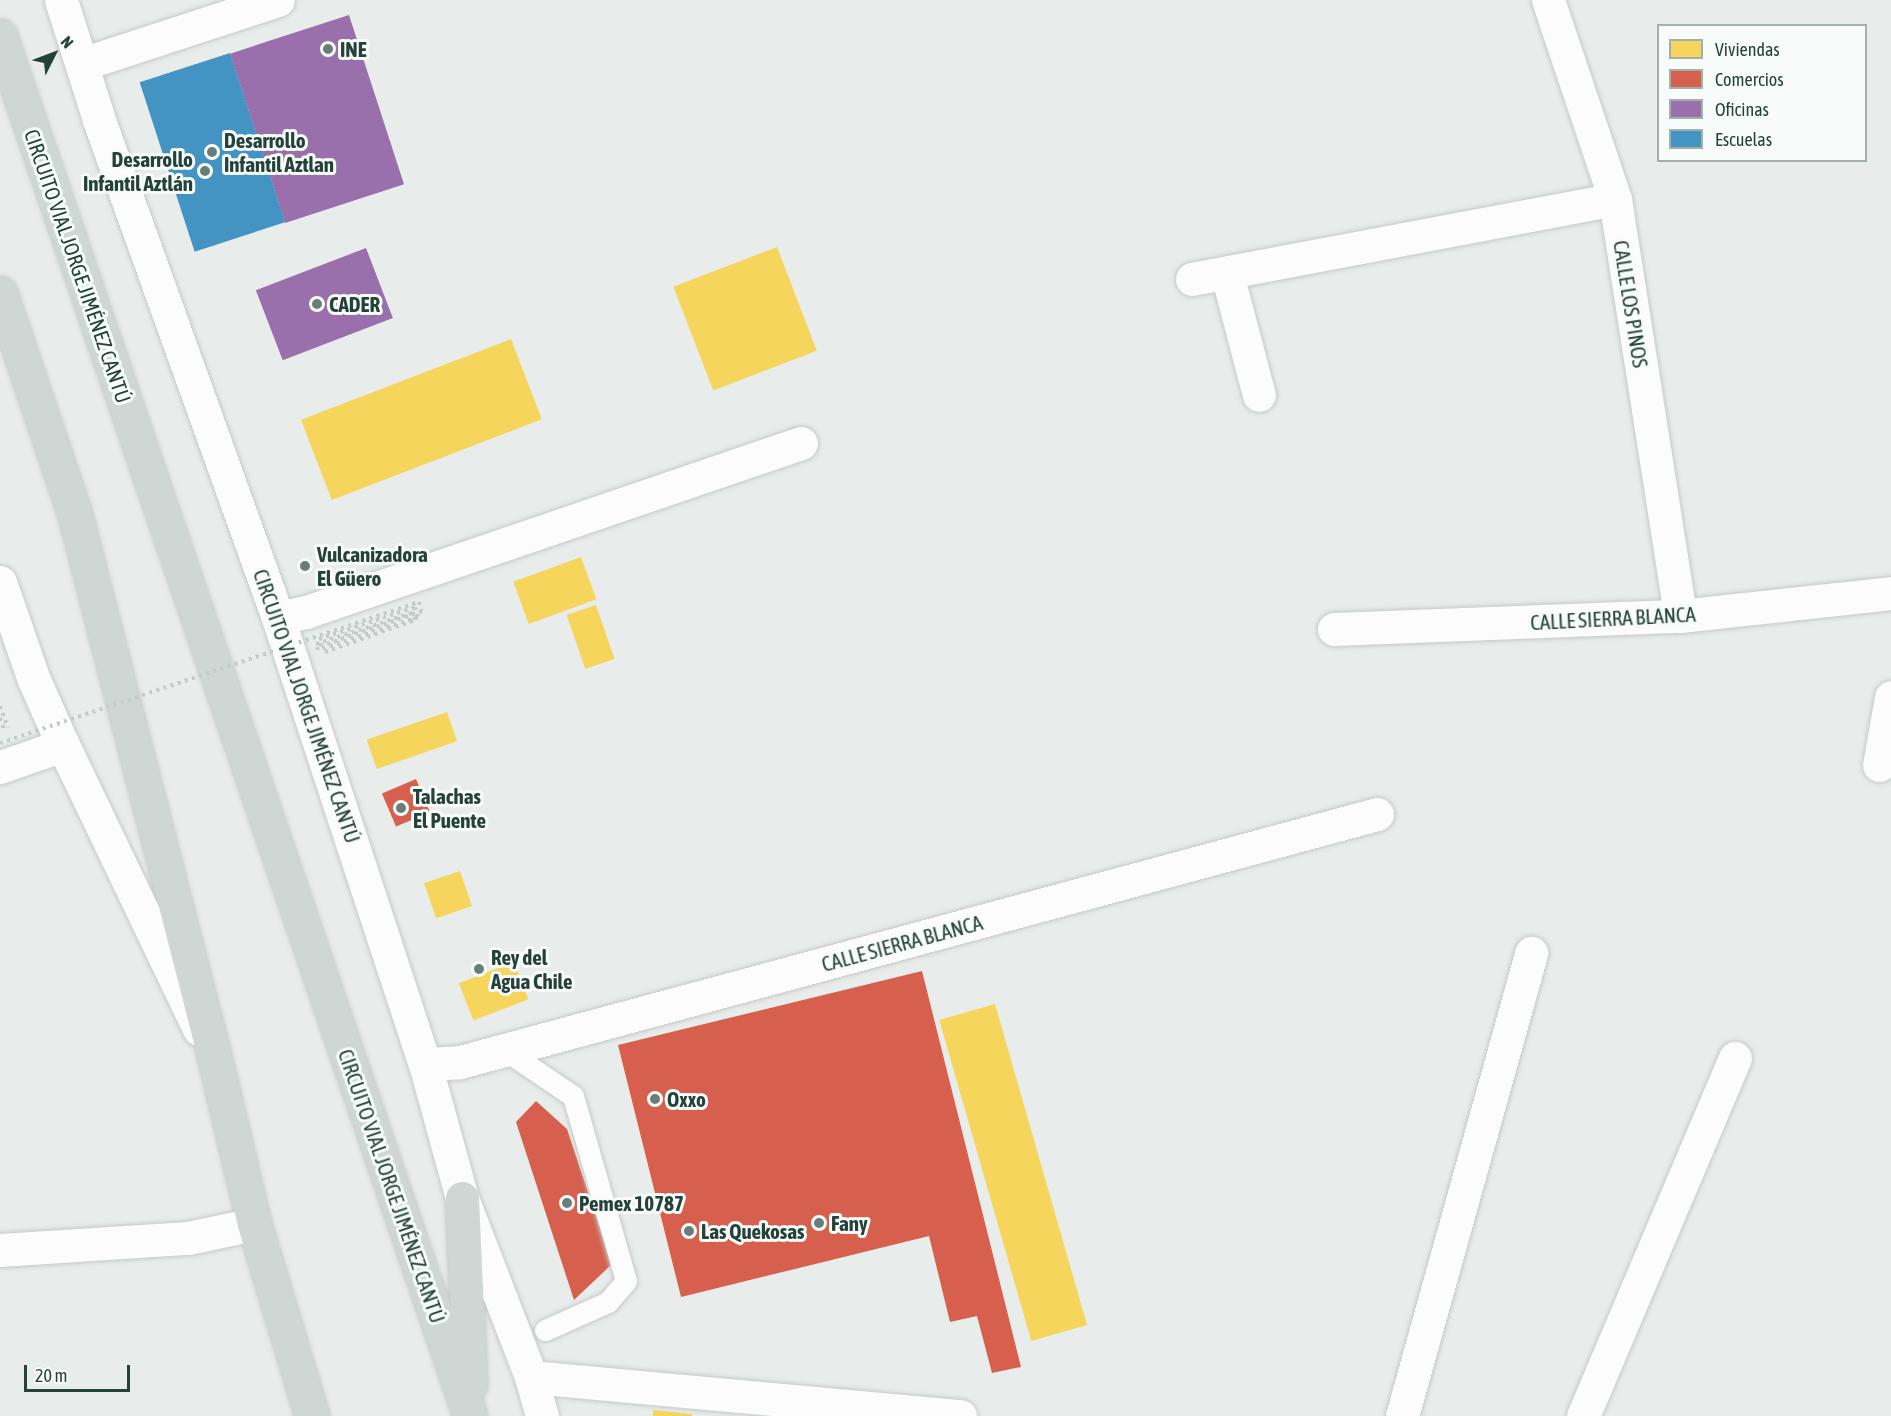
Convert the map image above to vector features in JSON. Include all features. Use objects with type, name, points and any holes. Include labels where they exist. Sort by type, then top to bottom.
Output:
[{"type":"main road","name":"CIRCUITO VIAL JORGE JIMÉNEZ CANTÚ","points":[[0,36],[471,1416]]},
{"type":"main road","points":[[0,293],[74,511],[216,1064],[254,1224],[312,1416]]},
{"type":"main road","points":[[462,1198],[471,1416]]},
{"type":"street","name":"CIRCUITO VIAL JORGE JIMÉNEZ CANTÚ","points":[[61,0],[99,120],[278,618],[425,1064],[462,1198],[531,1377],[542,1416]]},
{"type":"street","points":[[82,64],[278,0]]},
{"type":"street","name":"CALLE LOS PINOS","points":[[1548,0],[1615,199],[1680,616]]},
{"type":"street","points":[[1192,279],[1615,199]]},
{"type":"street","points":[[1227,274],[1259,395]]},
{"type":"street","points":[[278,618],[404,578],[801,443]]},
{"type":"street","points":[[0,582],[34,680],[63,745],[216,1064]]},
{"type":"street","name":"CALLE SIERRA BLANCA","points":[[1334,629],[1680,616],[1891,593]]},
{"type":"street","points":[[1879,765],[1891,697]]},
{"type":"street","points":[[0,767],[63,745]]},
{"type":"street","name":"CALLE SIERRA BLANCA","points":[[425,1064],[460,1062],[1377,814]]},
{"type":"street","points":[[1402,1416],[1531,953]]},
{"type":"street","points":[[1583,1416],[1735,1059]]},
{"type":"street","points":[[0,1250],[188,1238],[254,1224]]},
{"type":"street","points":[[531,1377],[960,1416]]},
{"type":"lane","points":[[505,1050],[573,1096],[626,1281],[608,1302],[545,1330]]},
{"type":"path","points":[[293,663],[415,620],[404,578]]},
{"type":"path","points":[[0,743],[419,602],[422,611],[411,615],[321,646],[319,639],[415,607],[418,616],[318,650],[316,644],[327,640],[338,637],[348,633],[359,630],[369,626],[412,613]]},
{"type":"path","points":[[0,706],[9,728],[1,731],[0,728]]},
{"type":"building: Viviendas","points":[[777,247],[817,351],[713,390],[673,287]]},
{"type":"building: Viviendas","points":[[511,339],[542,419],[332,500],[301,420]]},
{"type":"building: Viviendas","points":[[581,557],[596,599],[529,624],[513,582]]},
{"type":"building: Viviendas","points":[[596,605],[615,659],[585,669],[567,615]]},
{"type":"building: Viviendas","points":[[447,712],[457,741],[377,769],[367,740]]},
{"type":"building: Viviendas","points":[[460,871],[472,906],[436,918],[424,883]]},
{"type":"building: Viviendas","points":[[514,962],[528,999],[473,1020],[459,983]]},
{"type":"building: Viviendas","points":[[995,1004],[1087,1325],[1031,1341],[939,1020]]},
{"type":"building: Viviendas","points":[[653,1410],[692,1414],[692,1416],[653,1416]]},
{"type":"building: Comercios","points":[[416,779],[430,812],[396,827],[382,793]]},
{"type":"building: Comercios","points":[[922,971],[1021,1367],[992,1373],[977,1316],[950,1322],[929,1236],[681,1297],[618,1045]]},
{"type":"building: Comercios","name":"Pemex 10787","points":[[536,1101],[567,1129],[612,1264],[574,1300],[516,1122]]},
{"type":"building: Oficinas","points":[[349,15],[404,184],[285,223],[230,54]]},
{"type":"building: Oficinas","points":[[366,248],[393,318],[283,360],[256,290]]},
{"type":"building: Escuelas","name":"Desarrollo Infantil Aztlan","points":[[230,53],[285,222],[195,252],[140,82]]},
{"type":"place","name":"INE","points":[[328,49]]},
{"type":"place","name":"Desarrollo Infantil Aztlan","points":[[212,152]]},
{"type":"place","name":"Desarrollo Infantil Aztlán","points":[[205,171]]},
{"type":"place","name":"CADER","points":[[317,304]]},
{"type":"place","name":"Vulcanizadora El Güero","points":[[305,566]]},
{"type":"place","name":"Talachas El Puente","points":[[401,808]]},
{"type":"place","name":"Rey del Agua Chile","points":[[479,969]]},
{"type":"place","name":"Oxxo","points":[[655,1099]]},
{"type":"place","name":"Pemex 10787","points":[[567,1203]]},
{"type":"place","name":"Fany","points":[[819,1223]]},
{"type":"place","name":"Las Quekosas","points":[[689,1231]]}]
